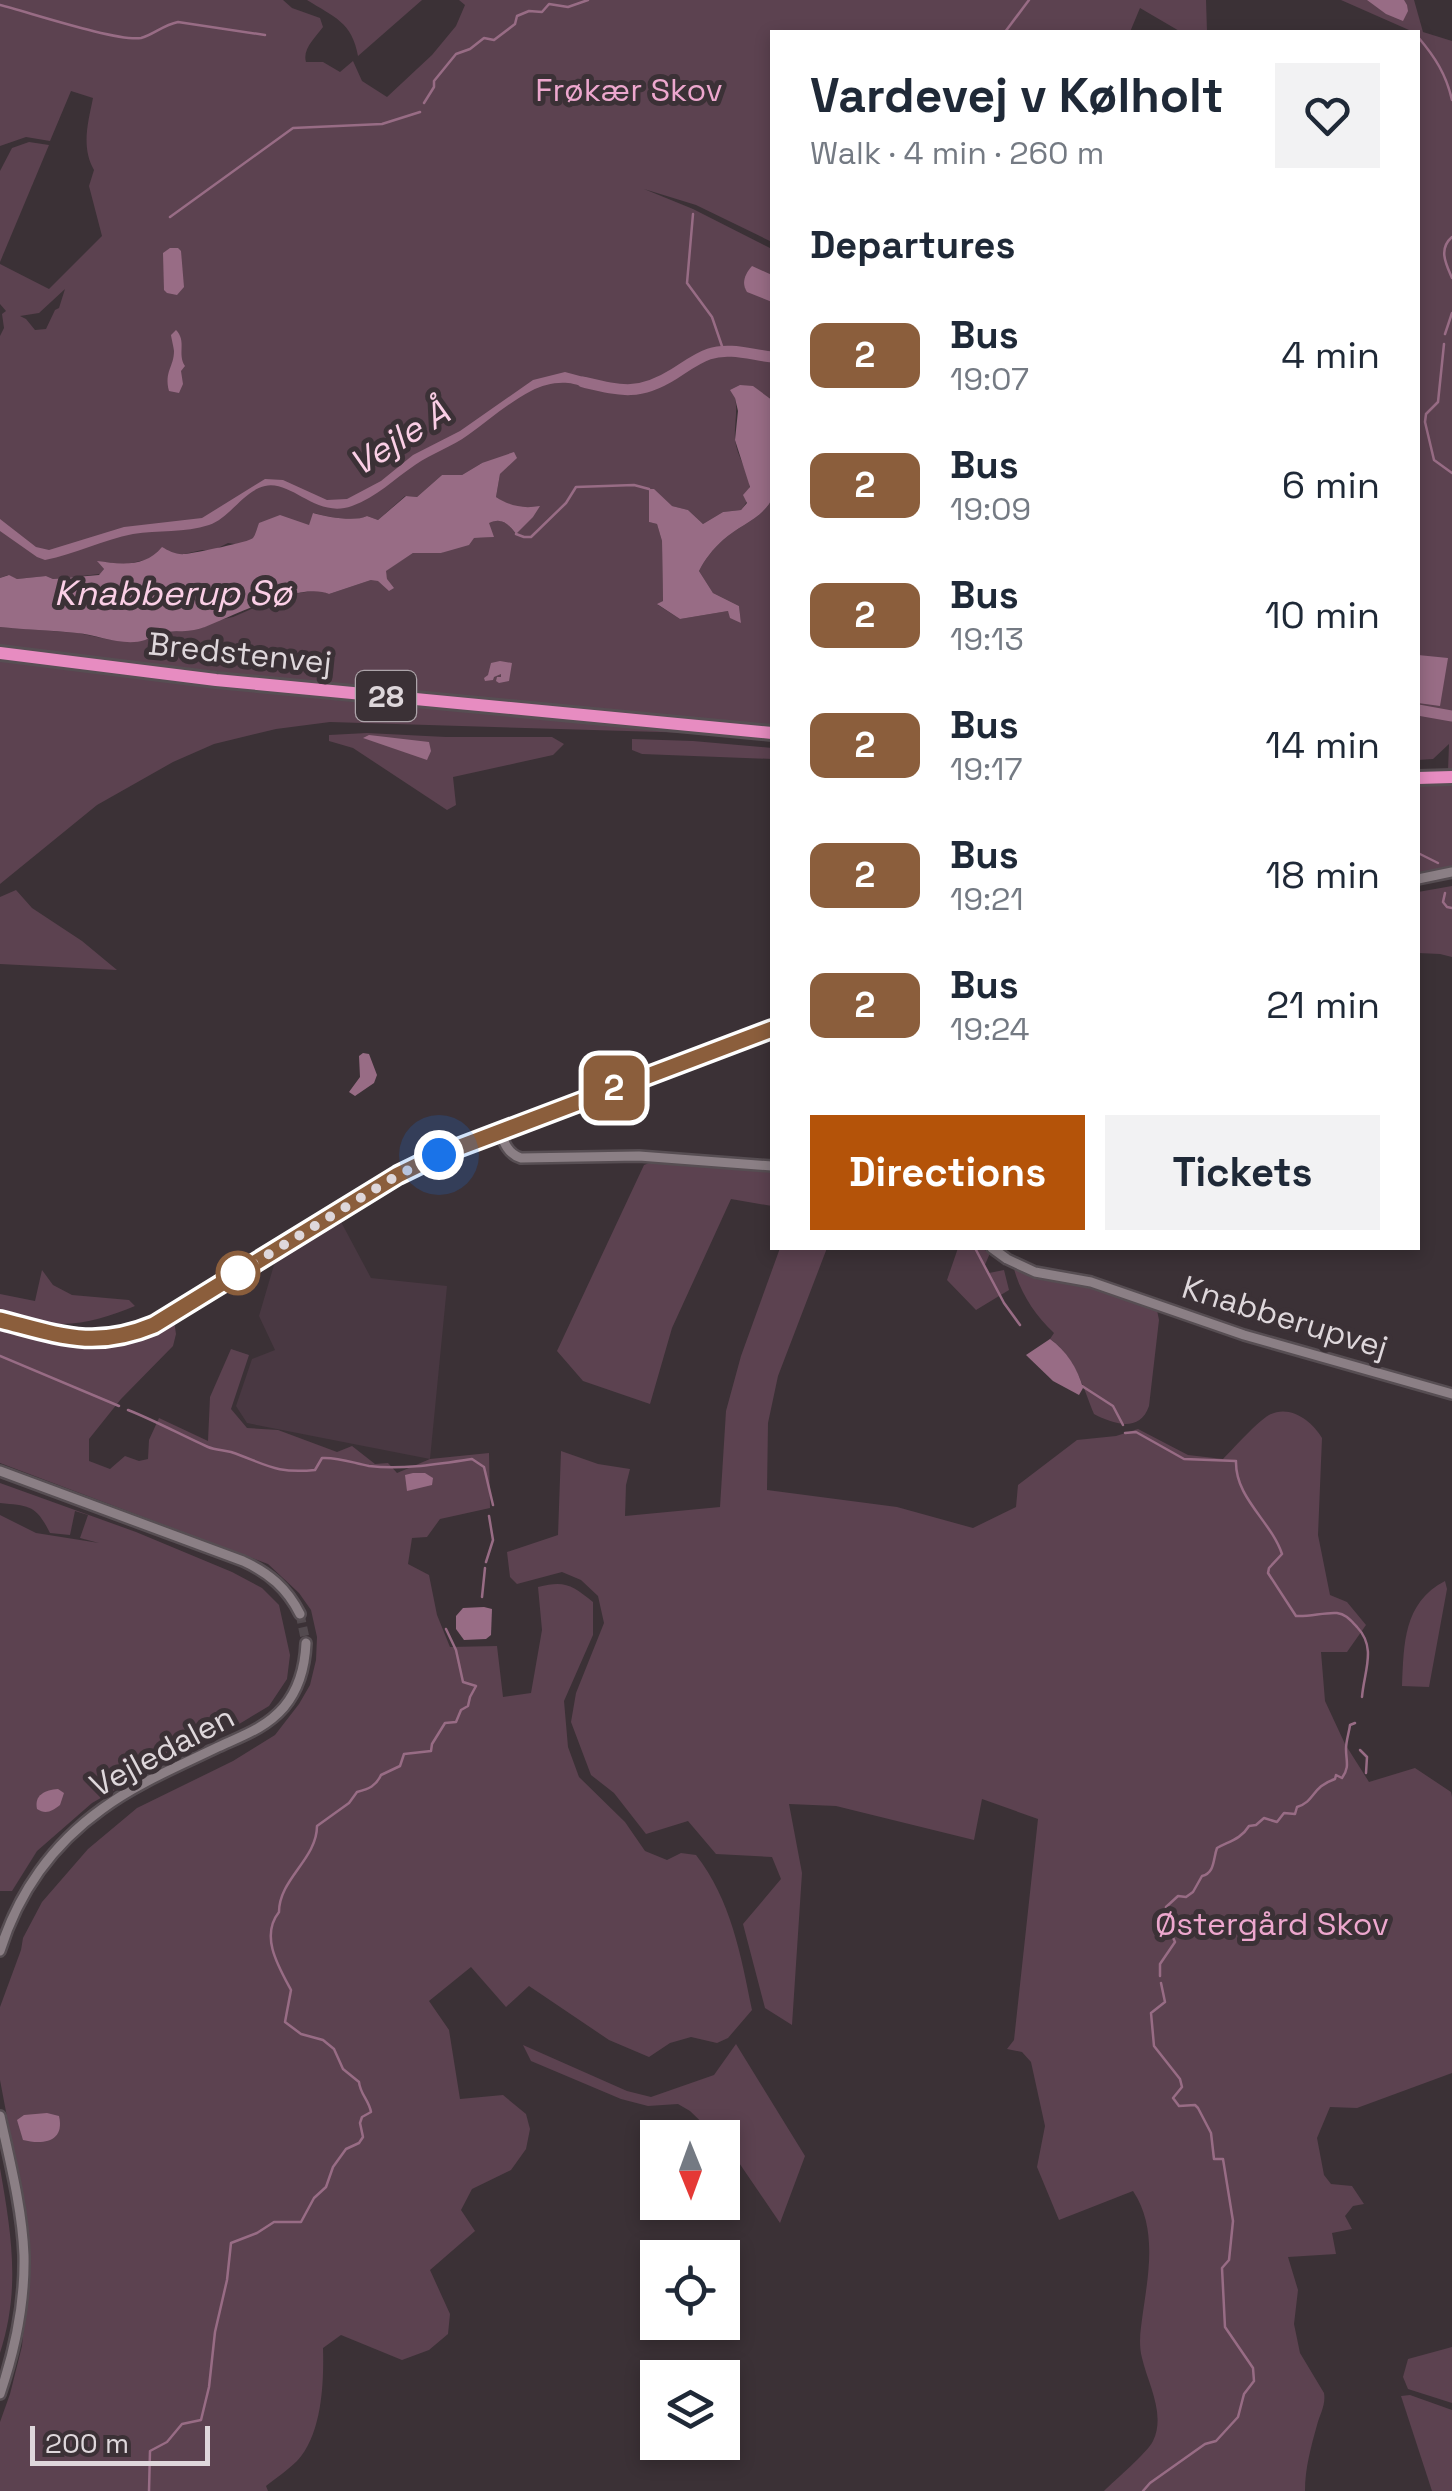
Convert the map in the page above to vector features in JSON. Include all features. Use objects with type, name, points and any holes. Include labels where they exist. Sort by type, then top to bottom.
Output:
[{"type":"highway","name":"Bredstenvej","points":[[0,653],[216,680],[770,733]]},
{"type":"highway","points":[[1420,778],[1452,777]]},
{"type":"street","points":[[1420,879],[1452,872]]},
{"type":"street","points":[[0,1320],[76,1338],[111,1339],[132,1334],[154,1325],[398,1175],[439,1155],[770,1030]]},
{"type":"street","points":[[500,1131],[513,1156],[521,1158],[639,1156],[770,1166]]},
{"type":"street","name":"Knabberupvej","points":[[995,1250],[1035,1272],[1091,1282],[1272,1344],[1452,1394]]},
{"type":"street","points":[[0,1471],[243,1560],[274,1578],[300,1614]]},
{"type":"street","name":"Vejledalen","points":[[0,1951],[20,1900],[72,1833],[127,1793],[251,1733],[275,1716],[298,1684],[306,1643]]},
{"type":"street","points":[[0,2116],[24,2254],[19,2316],[0,2394]]},
{"type":"shaded area","points":[[340,1220],[371,1278],[447,1286],[430,1459],[247,1423],[236,1406],[252,1359],[275,1350],[259,1316],[276,1258]]},
{"type":"green space","name":"Frøkær Skov","points":[[0,0],[283,0],[292,8],[320,18],[323,27],[308,48],[306,62],[323,62],[340,72],[353,61],[362,81],[387,97],[456,26],[465,5],[459,0],[1206,0],[1207,30],[1178,30],[1140,8],[1131,30],[770,30],[770,241],[696,205],[644,189],[770,248],[770,399],[752,386],[735,398],[735,439],[749,483],[747,501],[741,510],[723,512],[703,524],[688,510],[672,506],[649,522],[657,524],[662,541],[663,601],[658,605],[680,619],[728,611],[741,623],[739,606],[713,593],[699,571],[719,543],[762,512],[770,502],[770,726],[247,675],[0,646],[0,627],[78,633],[111,640],[202,628],[284,595],[321,590],[329,594],[371,580],[387,579],[385,571],[413,553],[441,553],[473,538],[493,537],[488,522],[504,522],[515,533],[538,507],[516,506],[496,497],[500,474],[510,463],[482,463],[462,475],[442,475],[417,497],[405,496],[378,520],[314,513],[309,526],[242,545],[228,543],[212,551],[156,555],[127,564],[98,562],[104,569],[100,574],[53,579],[17,579],[8,575],[0,578],[0,336],[4,328],[2,314],[6,311],[0,304],[0,264],[49,289],[102,236],[89,186],[94,170],[87,135],[93,98],[71,91],[50,141],[26,137],[0,146]],"holes":[[[65,289],[46,329],[35,330],[20,316],[39,313]]]},
{"type":"green space","points":[[307,0],[422,0],[358,56],[346,28]]},
{"type":"green space","points":[[1341,0],[1414,0],[1423,32],[1452,41],[1452,771],[1448,771],[1449,744],[1433,759],[1420,760],[1420,30],[1409,30]]},
{"type":"green space","points":[[29,142],[49,145],[0,262],[0,171],[12,148]]},
{"type":"green space","points":[[0,661],[336,700],[694,733],[330,722],[276,729],[214,744],[173,762],[97,805],[0,884]]},
{"type":"green space","points":[[329,735],[552,737],[564,744],[553,755],[453,777],[456,805],[447,810],[353,748],[329,741]]},
{"type":"green space","points":[[632,739],[693,741],[770,748],[770,759],[642,754],[632,750]]},
{"type":"green space","points":[[1452,783],[1452,869],[1420,872],[1420,785]]},
{"type":"green space","points":[[1452,886],[1452,957],[1420,953],[1420,892]]},
{"type":"green space","points":[[16,890],[32,908],[117,970],[0,964],[0,897]]},
{"type":"green space","points":[[644,1165],[770,1172],[770,1206],[731,1199],[672,1328],[650,1404],[583,1381],[557,1351]]},
{"type":"green space","name":"Østergård Skov","points":[[779,1250],[826,1250],[778,1376],[768,1423],[767,1490],[897,1507],[973,1528],[1016,1507],[1018,1485],[1077,1440],[1138,1429],[1188,1455],[1223,1459],[1264,1418],[1277,1412],[1292,1413],[1306,1420],[1322,1438],[1318,1535],[1330,1595],[1347,1602],[1366,1625],[1347,1652],[1321,1652],[1325,1701],[1369,1782],[1415,1768],[1451,1792],[1452,2073],[1357,2108],[1330,2107],[1317,2138],[1324,2175],[1331,2184],[1352,2186],[1364,2204],[1353,2206],[1345,2216],[1352,2229],[1332,2233],[1336,2254],[1288,2257],[1298,2290],[1294,2324],[1300,2353],[1324,2393],[1305,2491],[1104,2491],[1144,2452],[1157,2431],[1155,2399],[1140,2346],[1149,2265],[1148,2234],[1146,2219],[1133,2191],[1059,2220],[1037,2167],[1045,2126],[1031,2062],[1022,2052],[1007,2049],[1014,2040],[1038,1819],[982,1799],[974,1840],[836,1806],[789,1804],[802,1873],[792,2025],[765,2008],[743,1924],[781,1879],[772,1857],[716,1854],[688,1821],[646,1834],[614,1793],[591,1775],[571,1722],[576,1693],[604,1623],[598,1596],[581,1580],[562,1572],[517,1584],[510,1577],[507,1552],[558,1535],[561,1451],[598,1464],[630,1469],[625,1516],[720,1507],[726,1411],[741,1356]]},
{"type":"green space","points":[[957,1250],[985,1250],[990,1253],[984,1267],[989,1273],[1004,1270],[1009,1290],[976,1310],[947,1280]]},
{"type":"green space","points":[[1014,1269],[1036,1279],[1083,1286],[1157,1310],[1159,1320],[1145,1415],[1125,1424],[1094,1414],[1072,1363],[1050,1339],[1054,1333],[1030,1304]]},
{"type":"green space","points":[[42,1270],[53,1285],[72,1295],[129,1300],[135,1306],[70,1324],[42,1322],[0,1311],[0,1294],[35,1301]]},
{"type":"green space","points":[[174,1320],[173,1346],[121,1399],[89,1439],[89,1461],[110,1469],[125,1456],[139,1461],[148,1459],[149,1440],[159,1418],[208,1441],[210,1397],[231,1349],[249,1355],[231,1409],[247,1428],[278,1430],[337,1452],[352,1446],[375,1464],[388,1463],[397,1473],[430,1459],[489,1453],[490,1508],[440,1519],[427,1537],[412,1538],[408,1564],[429,1575],[437,1615],[450,1647],[497,1646],[503,1697],[531,1693],[542,1630],[538,1587],[568,1586],[593,1602],[593,1635],[564,1701],[568,1747],[579,1777],[625,1822],[645,1851],[667,1860],[681,1853],[696,1855],[726,1909],[752,2010],[728,2038],[717,2043],[691,2037],[670,2043],[649,2057],[609,2040],[529,1986],[506,2007],[471,1967],[429,2001],[449,2030],[460,2099],[503,2095],[526,2114],[530,2129],[526,2149],[511,2170],[472,2189],[461,2210],[475,2231],[430,2270],[450,2314],[448,2334],[429,2350],[402,2360],[341,2335],[323,2348],[322,2392],[312,2437],[297,2461],[266,2486],[268,2491],[0,2491],[0,2422],[22,2346],[30,2261],[27,2223],[0,2080],[0,2007],[23,1938],[42,1902],[88,1849],[137,1808],[233,1761],[275,1735],[310,1685],[316,1660],[317,1637],[311,1610],[268,1564],[0,1463],[0,1330],[87,1346],[130,1340]]},
{"type":"green space","points":[[0,1483],[136,1532],[262,1588],[279,1605],[290,1655],[287,1679],[269,1706],[92,1803],[37,1851],[12,1891],[0,1891],[0,1515],[36,1533],[99,1543],[80,1538],[88,1515],[75,1511],[70,1535],[50,1533],[31,1509],[0,1503]]},
{"type":"green space","points":[[1445,1581],[1447,1589],[1429,1687],[1402,1686],[1405,1640],[1413,1613],[1431,1590]]},
{"type":"green space","points":[[736,2044],[805,2156],[780,2223],[740,2164],[740,2120],[699,2120],[678,2104],[648,2106],[621,2099],[531,2061],[523,2045],[627,2091],[651,2097],[714,2075]]},
{"type":"green space","points":[[0,2168],[12,2283],[0,2353]]},
{"type":"green space","points":[[1452,2347],[1452,2403],[1408,2389],[1403,2377],[1408,2359]]},
{"type":"green space","points":[[1410,2395],[1452,2410],[1452,2491],[1432,2491],[1401,2396]]},
{"type":"water","points":[[1367,0],[1404,0],[1408,11],[1403,21]]},
{"type":"water","points":[[170,248],[181,251],[184,287],[177,295],[164,290],[163,253]]},
{"type":"water","points":[[752,266],[770,274],[770,301],[747,292],[747,272]]},
{"type":"water","points":[[176,330],[185,366],[179,393],[169,391],[168,384],[174,351],[171,335]]},
{"type":"water","points":[[565,372],[591,379],[597,385],[558,383],[531,391],[462,439],[352,506],[327,508],[285,488],[265,486],[209,525],[133,534],[45,560],[0,531],[0,519],[36,547],[49,550],[124,527],[202,518],[265,479],[283,480],[327,500],[347,499],[381,481],[413,455],[460,431],[533,380]]},
{"type":"water","points":[[740,385],[753,386],[770,399],[770,502],[762,512],[719,543],[699,571],[713,593],[739,606],[741,623],[730,618],[728,611],[680,619],[657,604],[663,601],[662,541],[657,524],[649,522],[649,489],[672,506],[688,510],[703,524],[723,512],[741,510],[747,503],[743,495],[750,487],[735,440],[738,411],[730,390]]},
{"type":"water","name":"Knabberup Sø","points":[[514,452],[517,458],[500,474],[496,497],[517,506],[540,506],[533,517],[516,534],[504,522],[493,521],[489,523],[494,537],[474,538],[469,545],[441,553],[413,553],[386,571],[394,588],[389,591],[371,580],[329,594],[302,592],[200,629],[159,633],[137,642],[0,627],[0,578],[99,575],[104,569],[97,561],[132,563],[148,558],[162,547],[185,554],[250,540],[259,523],[280,515],[309,525],[313,513],[378,520],[406,496],[417,497],[442,475],[462,475]]},
{"type":"water","points":[[1420,655],[1448,658],[1440,706],[1420,703]]},
{"type":"water","points":[[491,663],[512,663],[509,681],[496,681],[501,674],[485,681]]},
{"type":"water","points":[[369,735],[429,742],[431,751],[427,760],[363,738]]},
{"type":"water","points":[[369,1054],[377,1075],[374,1083],[355,1096],[349,1092],[360,1077],[359,1056]]},
{"type":"water","points":[[1050,1339],[1075,1367],[1083,1388],[1079,1395],[1053,1381],[1026,1355]]},
{"type":"water","points":[[405,1475],[433,1478],[432,1485],[407,1491]]},
{"type":"water","points":[[463,1608],[492,1609],[491,1635],[486,1639],[464,1640],[456,1629],[456,1616]]},
{"type":"water","points":[[58,1789],[64,1793],[60,1805],[49,1812],[37,1809],[41,1794]]},
{"type":"water","points":[[24,2115],[59,2116],[56,2136],[38,2142],[23,2140],[17,2120]]},
{"type":"waterway","points":[[424,103],[434,81],[456,54],[484,38],[494,40],[515,24],[517,16],[529,11],[542,12],[549,4],[568,7],[588,0]]},
{"type":"waterway","points":[[1006,30],[1029,0]]},
{"type":"waterway","points":[[0,5],[129,38],[145,37],[178,22],[265,35]]},
{"type":"waterway","points":[[1420,40],[1439,66],[1452,100]]},
{"type":"waterway","points":[[170,217],[293,128],[382,124],[420,112]]},
{"type":"waterway","points":[[693,214],[687,283],[712,317],[724,352]]},
{"type":"waterway","points":[[1452,237],[1444,252],[1452,278]]},
{"type":"waterway","points":[[1445,334],[1452,313]]},
{"type":"waterway","points":[[1444,344],[1438,402],[1426,414],[1425,422],[1434,460],[1452,473]]},
{"type":"waterway","name":"Vejle Å","points":[[583,382],[640,389],[717,352],[770,357]]},
{"type":"waterway","points":[[516,534],[531,537],[566,503],[576,487],[634,485],[649,489]]},
{"type":"waterway","name":"Vejle Å","points":[[1420,710],[1452,716]]},
{"type":"waterway","points":[[1420,854],[1438,863]]},
{"type":"waterway","points":[[1445,893],[1443,902],[1452,908]]},
{"type":"waterway","points":[[976,1250],[1020,1325]]},
{"type":"waterway","points":[[0,1356],[119,1406]]},
{"type":"waterway","points":[[1082,1386],[1113,1406],[1123,1425]]},
{"type":"waterway","points":[[128,1410],[208,1447],[280,1469],[315,1470],[322,1458],[395,1467],[472,1459],[484,1467],[493,1505]]},
{"type":"waterway","points":[[1125,1433],[1136,1432],[1184,1459],[1236,1461],[1241,1486],[1282,1554],[1268,1573],[1296,1616],[1340,1614],[1363,1635],[1368,1660],[1362,1697]]},
{"type":"waterway","points":[[486,1562],[493,1540],[489,1516]]},
{"type":"waterway","points":[[482,1597],[485,1568]]},
{"type":"waterway","points":[[149,2491],[150,2451],[167,2442],[182,2424],[201,2420],[231,2243],[274,2222],[301,2222],[346,2149],[363,2137],[360,2123],[371,2112],[359,2082],[343,2069],[334,2049],[323,2040],[301,2034],[285,2022],[291,1990],[273,1951],[271,1931],[285,1889],[311,1849],[317,1826],[349,1803],[357,1792],[400,1766],[404,1754],[431,1751],[445,1723],[456,1722],[461,1710],[468,1706],[476,1686],[463,1682],[456,1650],[446,1629]]},
{"type":"waterway","points":[[1160,1976],[1160,1964],[1175,1942],[1167,1924],[1166,1907],[1178,1896],[1186,1897],[1193,1892],[1211,1869],[1217,1848],[1264,1818],[1277,1822],[1284,1813],[1295,1814],[1297,1807],[1336,1775],[1342,1778],[1347,1767],[1350,1725],[1355,1723]]},
{"type":"waterway","points":[[1360,1750],[1367,1757],[1366,1773]]},
{"type":"waterway","points":[[1143,2491],[1205,2444],[1216,2441],[1238,2417],[1244,2394],[1254,2381],[1253,2368],[1225,2327],[1222,2268],[1229,2260],[1233,2221],[1223,2159],[1214,2159],[1211,2133],[1198,2108],[1179,2106],[1173,2098],[1182,2087],[1180,2079],[1154,2046],[1151,2013],[1165,2002],[1161,1983]]},
{"type":"tunnel","points":[[300,1614],[306,1643]]},
{"type":"bus line","name":"2","points":[[0,1320],[94,1340],[132,1334],[154,1325],[398,1175],[439,1155],[770,1030]]},
{"type":"route","points":[[238,1273],[398,1175],[439,1155]]}]
